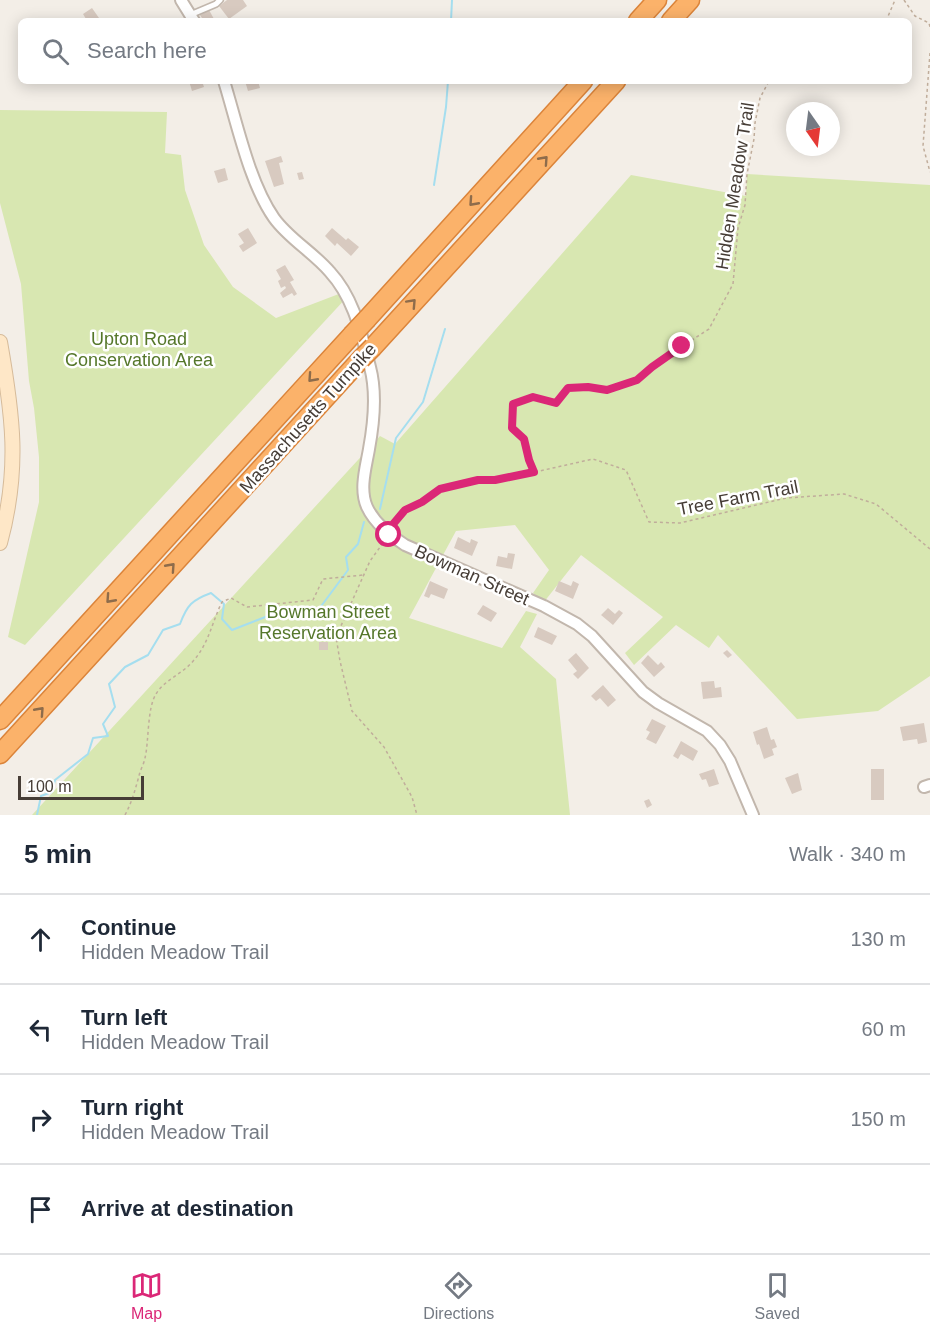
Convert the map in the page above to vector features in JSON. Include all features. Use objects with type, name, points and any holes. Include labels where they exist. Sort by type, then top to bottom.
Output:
[{"type":"highway","points":[[641,18],[657,0]]},
{"type":"highway","points":[[674,18],[690,0]]},
{"type":"highway","name":"Massachusetts Turnpike","points":[[0,720],[580,84]]},
{"type":"highway","name":"Massachusetts Turnpike","points":[[0,754],[613,84]]},
{"type":"main road","points":[[0,342],[14,446],[10,493],[0,543]]},
{"type":"street","points":[[181,0],[192,18]]},
{"type":"street","name":"Bowman Street","points":[[225,84],[251,167],[265,202],[287,233],[329,271],[351,302],[370,368],[374,393],[372,431],[364,487],[366,506],[376,522],[389,535],[422,554],[544,606],[577,624],[592,636],[643,692],[707,731],[720,745],[730,760],[753,815]]},
{"type":"lane","points":[[192,18],[220,0]]},
{"type":"path","points":[[887,18],[894,0]]},
{"type":"path","points":[[904,0],[915,16],[929,23],[930,27]]},
{"type":"path","points":[[930,53],[923,146],[930,172]]},
{"type":"path","name":"Hidden Meadow Trail","points":[[534,472],[524,439],[512,428],[513,404],[533,397],[556,403],[568,388],[588,387],[607,390],[637,380],[664,358],[709,329],[733,284],[738,228],[745,205],[755,123],[760,98],[767,84]]},
{"type":"path","name":"Tree Farm Trail","points":[[534,472],[592,459],[626,470],[649,522],[680,523],[786,498],[844,494],[876,504],[930,549]]},
{"type":"path","points":[[417,815],[412,797],[384,747],[352,711],[336,637],[370,561],[405,510],[422,502],[440,489],[478,480],[495,480],[534,472]]},
{"type":"path","points":[[125,815],[146,757],[154,695],[170,678],[188,667],[195,659],[207,642],[214,618],[222,602],[231,598],[248,607],[313,600],[323,579],[364,575]]},
{"type":"green space","name":"Upton Road Conservation Area","points":[[0,110],[167,112],[165,153],[181,155],[185,190],[204,245],[233,287],[276,318],[344,292],[348,296],[25,645],[8,637],[39,502],[39,457],[29,381],[21,284],[0,203]]},
{"type":"green space","name":"Bowman Street Reservation Area","points":[[747,174],[930,185],[930,676],[878,711],[797,719],[718,635],[709,648],[676,625],[634,665],[625,653],[663,617],[581,555],[544,602],[533,593],[549,570],[515,525],[456,531],[409,618],[502,648],[526,611],[537,614],[520,647],[556,679],[570,815],[32,815],[380,436],[395,444],[631,175],[746,196]]},
{"type":"building","points":[[227,0],[243,0],[247,6],[228,18],[219,6]]},
{"type":"building","points":[[92,8],[99,18],[85,18],[83,14]]},
{"type":"building","points":[[209,10],[213,18],[202,18],[200,15]]},
{"type":"building","points":[[190,84],[203,84],[204,87],[192,91]]},
{"type":"building","points":[[246,84],[259,84],[260,88],[248,91]]},
{"type":"building","points":[[281,156],[283,162],[279,163],[284,184],[274,187],[265,161]]},
{"type":"building","points":[[225,168],[228,180],[218,183],[214,171]]},
{"type":"building","points":[[302,172],[304,179],[299,180],[297,173]]},
{"type":"building","points":[[248,228],[257,243],[243,252],[239,246],[244,243],[238,234]]},
{"type":"building","points":[[332,228],[359,247],[351,256],[337,243],[335,246],[325,236]]},
{"type":"building","points":[[285,265],[294,280],[290,282],[297,294],[294,296],[292,293],[283,298],[280,293],[286,288],[285,286],[281,288],[278,281],[281,279],[276,270]]},
{"type":"building","points":[[458,537],[470,543],[471,539],[478,542],[472,556],[454,548]]},
{"type":"building","points":[[508,553],[515,554],[512,569],[496,566],[498,556],[507,558]]},
{"type":"building","points":[[430,581],[448,589],[444,599],[431,594],[429,598],[424,596]]},
{"type":"building","points":[[559,581],[571,586],[573,581],[579,584],[573,599],[555,591]]},
{"type":"building","points":[[483,605],[497,613],[491,622],[477,614]]},
{"type":"building","points":[[608,608],[615,614],[619,610],[623,613],[613,625],[601,615]]},
{"type":"building","points":[[538,627],[557,636],[552,645],[534,637]]},
{"type":"building","points":[[319,642],[328,642],[328,650],[319,650]]},
{"type":"building","points":[[727,650],[732,655],[728,658],[723,653]]},
{"type":"building","points":[[576,653],[589,668],[578,679],[573,674],[577,671],[568,660]]},
{"type":"building","points":[[648,655],[658,665],[661,662],[665,667],[654,677],[641,663]]},
{"type":"building","points":[[714,681],[715,688],[721,687],[722,697],[703,699],[701,682]]},
{"type":"building","points":[[603,685],[616,700],[608,707],[600,698],[596,701],[591,696]]},
{"type":"building","points":[[652,719],[666,726],[656,744],[646,739],[650,732],[646,730]]},
{"type":"building","points":[[924,723],[927,742],[918,744],[917,739],[903,741],[900,727]]},
{"type":"building","points":[[767,727],[771,740],[774,739],[777,747],[772,749],[774,755],[764,759],[753,732]]},
{"type":"building","points":[[681,741],[698,751],[693,761],[681,754],[678,759],[673,756]]},
{"type":"building","points":[[714,769],[719,784],[709,787],[706,779],[702,780],[699,774]]},
{"type":"building","points":[[871,769],[884,769],[884,800],[871,800]]},
{"type":"building","points":[[798,773],[802,790],[792,794],[785,778]]},
{"type":"building","points":[[649,799],[652,805],[647,808],[644,801]]},
{"type":"waterway","points":[[451,18],[452,0]]},
{"type":"waterway","points":[[434,185],[448,84]]},
{"type":"waterway","points":[[380,509],[396,438],[423,402],[445,329]]},
{"type":"waterway","points":[[37,815],[41,796],[52,792],[55,780],[88,754],[93,738],[108,736],[103,724],[115,707],[109,684],[125,667],[148,655],[163,630],[180,624],[191,604],[211,593],[224,604],[222,619],[232,630],[285,607],[319,609],[348,570],[346,557],[358,544],[364,522]]},
{"type":"route","points":[[389,535],[394,523],[405,510],[422,502],[440,489],[478,480],[495,480],[534,472],[524,439],[512,428],[513,404],[533,397],[556,403],[568,388],[588,387],[607,390],[637,380],[682,346]]}]
